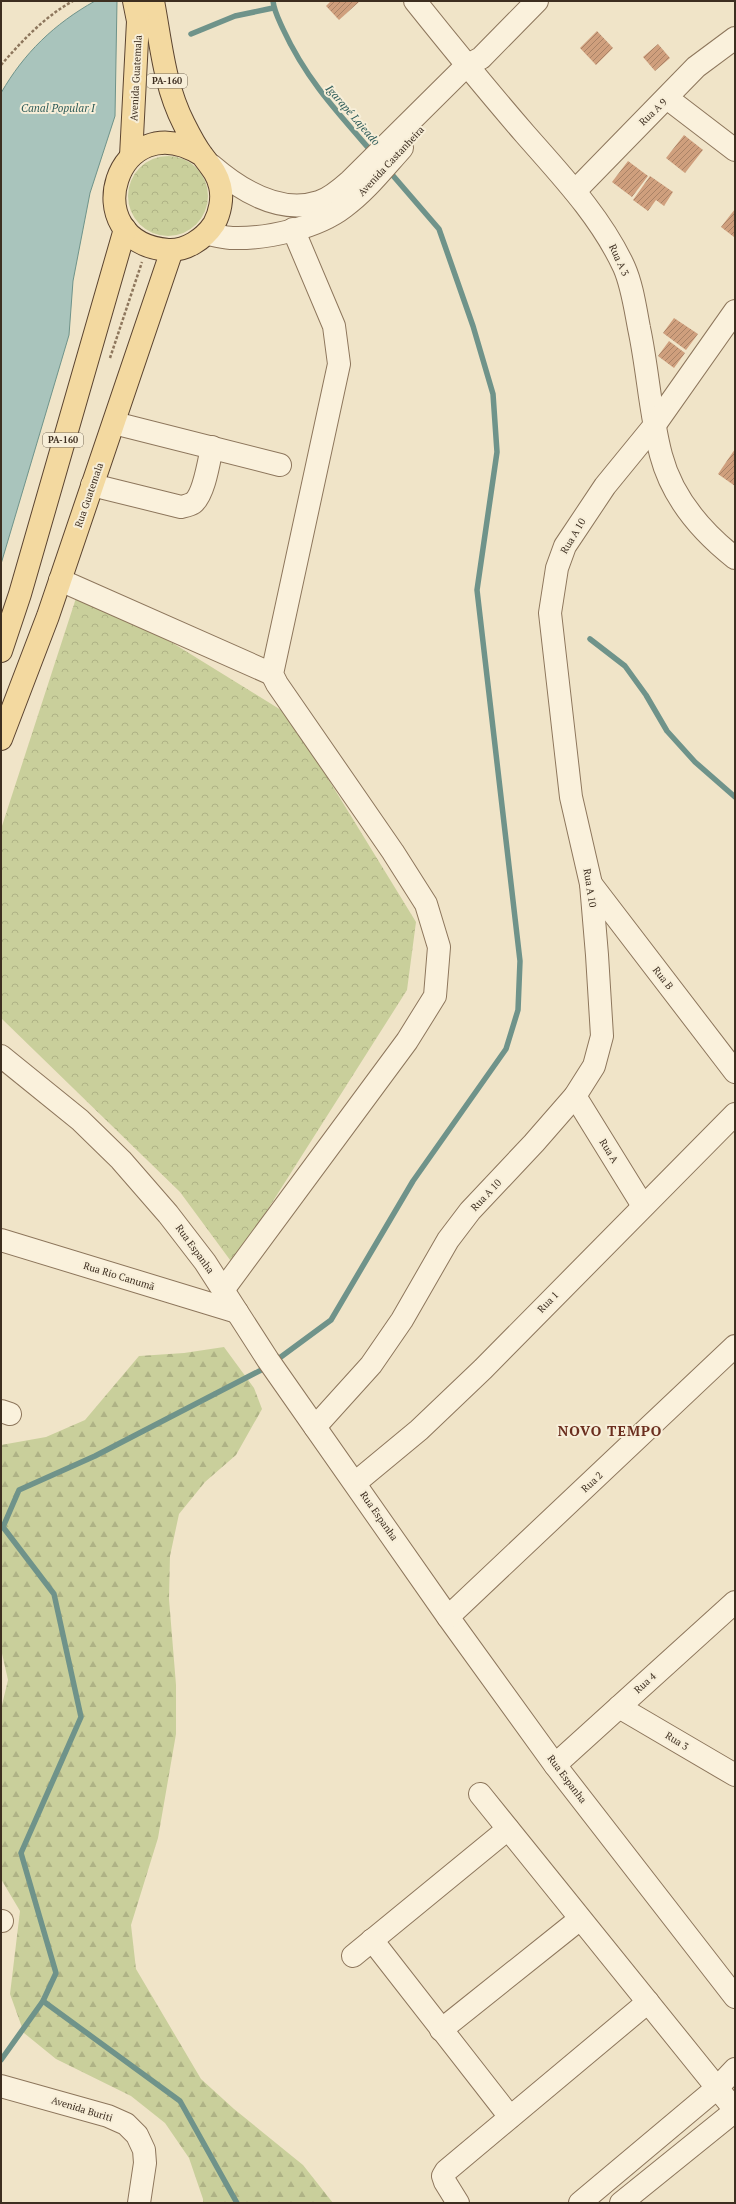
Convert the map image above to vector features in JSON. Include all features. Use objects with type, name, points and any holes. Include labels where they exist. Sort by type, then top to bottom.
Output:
[{"type":"main road","name":"Avenida Guatemala","points":[[131,156],[138,21],[134,1]]},
{"type":"main road","name":"PA-160","points":[[153,1],[167,81],[184,124],[206,160],[219,182],[221,200],[214,224],[206,234],[197,242],[172,250],[155,249],[139,241],[126,229],[118,216],[114,200],[115,189],[121,169],[131,156],[144,148],[159,143],[174,143],[189,147],[206,160]]},
{"type":"main road","name":"PA-160","points":[[1,651],[20,594],[126,229]]},
{"type":"main road","name":"Rua Guatemala","points":[[1,737],[60,580],[172,250]]},
{"type":"street","name":"Rua A 3","points":[[415,1],[473,66],[575,191],[608,238],[624,268],[634,298],[654,426],[661,457],[673,484],[690,514],[710,537],[732,549]]},
{"type":"street","name":"Avenida Castanheira","points":[[206,234],[233,238],[293,229],[325,219],[342,209],[358,197],[377,165],[400,140],[537,1]]},
{"type":"street","name":"Rua A 9","points":[[575,191],[600,163],[667,98],[696,67],[735,38]]},
{"type":"street","points":[[667,98],[735,150]]},
{"type":"street","name":"Avenida Castanheira","points":[[206,160],[247,193],[266,200],[300,205],[320,202],[377,165]]},
{"type":"street","points":[[223,1290],[407,1041],[435,996],[439,947],[426,904],[393,852],[277,684],[272,674],[339,364],[334,326],[293,229]]},
{"type":"street","name":"Rua A 10","points":[[315,1427],[371,1366],[402,1320],[448,1240],[470,1211],[575,1096],[594,1066],[602,1036],[590,884],[570,797],[550,613],[557,568],[565,546],[605,486],[654,426],[735,310]]},
{"type":"street","points":[[114,423],[280,465]]},
{"type":"street","points":[[92,485],[181,507],[193,503],[199,494],[212,447]]},
{"type":"street","points":[[60,580],[272,674]]},
{"type":"street","name":"Rua B","points":[[590,884],[735,1072]]},
{"type":"street","name":"Rua Espanha","points":[[1,1056],[80,1120],[121,1160],[168,1214],[205,1262],[285,1386],[355,1483],[448,1617],[555,1764],[735,1997]]},
{"type":"street","name":"Rua A","points":[[575,1096],[642,1206]]},
{"type":"street","name":"Rua 1","points":[[355,1483],[419,1430],[483,1369],[642,1206],[735,1114]]},
{"type":"street","name":"Rua Rio Canumã","points":[[1,1240],[237,1312]]},
{"type":"street","name":"Rua 2","points":[[448,1617],[735,1346]]},
{"type":"street","name":"Rua 4","points":[[555,1764],[735,1602]]},
{"type":"street","name":"Rua 3","points":[[619,1707],[735,1775]]},
{"type":"street","points":[[480,1794],[735,2110],[621,2203]]},
{"type":"street","points":[[353,1956],[508,1829]]},
{"type":"street","points":[[441,2030],[580,1918]]},
{"type":"street","points":[[372,1940],[510,2117]]},
{"type":"street","points":[[458,2203],[445,2182],[443,2176],[446,2170],[648,2002]]},
{"type":"street","points":[[580,2203],[717,2088],[735,2069]]},
{"type":"street","name":"Avenida Buriti","points":[[1,2086],[108,2116],[126,2124],[137,2135],[144,2150],[145,2163],[139,2203]]},
{"type":"path","points":[[1,65],[24,38],[61,7],[73,1]]},
{"type":"green space","points":[[168,156],[183,159],[196,168],[205,181],[208,196],[205,211],[196,224],[183,233],[168,236],[153,233],[140,224],[131,211],[128,196],[131,181],[140,168],[153,159]]},
{"type":"green space","points":[[77,595],[171,642],[289,715],[416,922],[407,990],[233,1264],[180,1192],[1,1018],[1,829]]},
{"type":"green space","points":[[224,1347],[254,1388],[262,1409],[236,1455],[205,1482],[179,1514],[170,1556],[169,1599],[176,1685],[176,1734],[158,1838],[131,1925],[136,1969],[201,2079],[234,2109],[303,2165],[333,2203],[203,2203],[189,2158],[165,2123],[131,2096],[56,2059],[24,2033],[10,1994],[20,1911],[1,1879],[1,1709],[8,1680],[1,1649],[1,1445],[46,1437],[85,1420],[139,1356],[184,1353]]},
{"type":"water","name":"Canal Popular I","points":[[95,1],[117,1],[115,116],[90,193],[73,281],[69,335],[1,564],[1,93],[30,52],[41,41],[66,19]]},
{"type":"building","points":[[331,1],[360,1],[339,20],[326,6]]},
{"type":"building","points":[[597,31],[613,48],[596,65],[580,48]]},
{"type":"building","points":[[658,44],[670,58],[655,71],[643,57]]},
{"type":"building","points":[[684,135],[703,150],[685,173],[666,158]]},
{"type":"building","points":[[628,161],[648,176],[632,197],[612,182]]},
{"type":"building","points":[[650,176],[673,192],[664,206],[656,200],[648,211],[633,200]]},
{"type":"building","points":[[735,209],[735,236],[734,237],[721,227]]},
{"type":"building","points":[[674,318],[698,334],[686,350],[663,333]]},
{"type":"building","points":[[669,341],[685,353],[674,368],[658,356]]},
{"type":"building","points":[[735,449],[735,486],[718,474]]},
{"type":"waterway","name":"Igarapé Lajeado","points":[[273,1],[280,22],[302,64],[323,94],[372,152]]},
{"type":"waterway","points":[[191,34],[235,16],[273,8]]},
{"type":"waterway","points":[[274,1362],[331,1320],[413,1181],[506,1049],[518,1010],[520,961],[477,590],[497,452],[493,394],[473,326],[439,229],[389,171]]},
{"type":"waterway","points":[[590,639],[625,666],[646,695],[667,731],[695,762],[735,797]]},
{"type":"waterway","points":[[1,2060],[43,2001],[56,1973],[21,1853],[81,1717],[54,1594],[3,1527],[19,1490],[95,1456],[267,1367]]},
{"type":"waterway","points":[[43,2001],[180,2101],[237,2203]]},
{"type":"district","name":"NOVO TEMPO","points":[[610,1430]]}]
